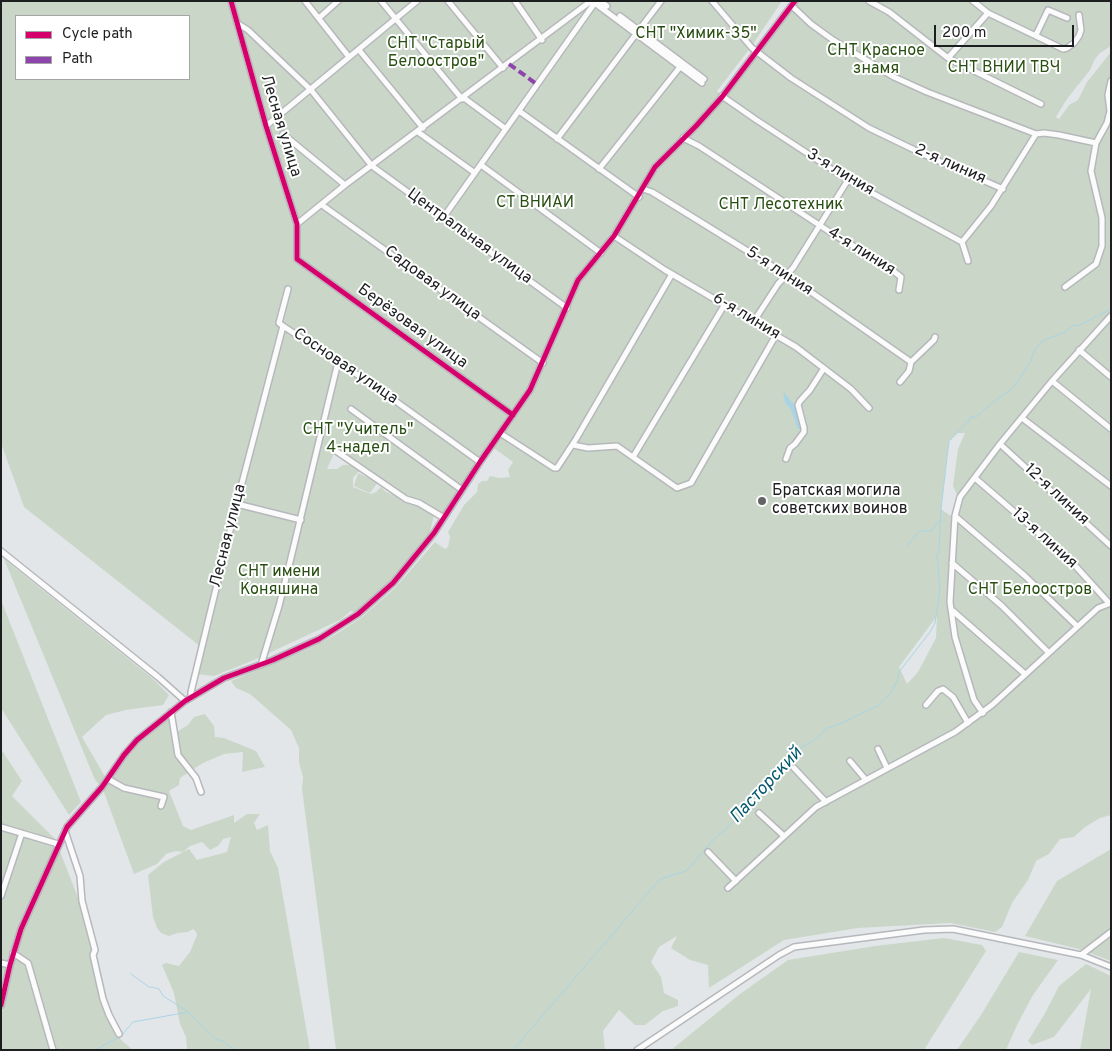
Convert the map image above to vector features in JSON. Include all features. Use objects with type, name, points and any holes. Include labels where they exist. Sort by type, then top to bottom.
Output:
[{"type":"street","name":"Лесная улица","points":[[231,1],[266,126],[297,224],[296,259]]},
{"type":"street","points":[[305,1],[349,58]]},
{"type":"street","points":[[319,18],[338,1]]},
{"type":"street","points":[[381,1],[395,20],[463,98],[506,129]]},
{"type":"street","points":[[266,126],[417,1]]},
{"type":"street","points":[[448,1],[503,68]]},
{"type":"street","points":[[514,1],[542,40]]},
{"type":"street","points":[[557,139],[661,1]]},
{"type":"street","points":[[712,1],[756,51]]},
{"type":"street","points":[[869,1],[889,12],[948,58],[1041,104]]},
{"type":"street","points":[[297,224],[345,185],[594,2]]},
{"type":"street","points":[[594,2],[638,32],[703,81],[680,67],[638,32],[620,16]]},
{"type":"street","points":[[594,2],[607,6]]},
{"type":"street","points":[[443,218],[594,2]]},
{"type":"street","points":[[974,2],[988,13],[1061,48],[1067,48],[1076,42],[1080,36],[1079,15]]},
{"type":"street","points":[[1,1005],[13,953],[21,929],[58,844],[65,831],[137,740],[191,697],[224,678],[261,665],[319,639],[358,614],[393,584],[422,550],[530,390],[578,280],[614,236],[639,197],[655,167],[722,96],[793,4],[811,24],[859,57],[894,77],[927,92],[1036,134],[1059,135],[1096,143]]},
{"type":"street","points":[[1036,35],[1048,10],[1067,18]]},
{"type":"street","points":[[948,58],[988,13]]},
{"type":"street","name":"Центральная улица","points":[[236,23],[248,30],[310,90],[372,166],[567,308]]},
{"type":"street","points":[[359,50],[421,130],[475,173]]},
{"type":"street","name":"2-я линия","points":[[756,51],[791,78],[869,128],[1003,189]]},
{"type":"street","points":[[599,169],[680,67]]},
{"type":"street","points":[[1065,287],[1096,264],[1102,246],[1102,218],[1092,171],[1096,143],[1107,123],[1110,110],[1108,95],[1111,80]]},
{"type":"street","name":"3-я линия","points":[[722,96],[755,120],[848,180],[962,242]]},
{"type":"street","points":[[519,111],[639,197]]},
{"type":"street","points":[[282,134],[345,185]]},
{"type":"street","points":[[968,261],[962,242],[1003,189],[1036,134]]},
{"type":"street","name":"4-я линия","points":[[683,138],[711,153],[820,225],[883,263],[901,276],[898,290]]},
{"type":"street","points":[[481,165],[600,253]]},
{"type":"street","points":[[754,322],[778,284],[793,268],[848,180]]},
{"type":"street","name":"5-я линия","points":[[642,189],[652,192],[786,275],[911,362]]},
{"type":"street","name":"Садовая улица","points":[[322,205],[543,363]]},
{"type":"street","name":"6-я линия","points":[[614,236],[672,274],[796,347],[850,389],[869,408]]},
{"type":"street","name":"Берёзовая улица","points":[[296,259],[513,415]]},
{"type":"street","points":[[500,433],[557,468],[573,444],[672,274]]},
{"type":"street","name":"Лесная улица","points":[[191,697],[190,692],[283,326],[279,323],[288,290]]},
{"type":"street","points":[[633,457],[724,304]]},
{"type":"street","points":[[982,713],[974,700],[955,637],[953,612],[950,602],[956,516],[960,497],[1000,444],[1052,381],[1111,316]]},
{"type":"street","name":"Сосновая улица","points":[[283,326],[376,387],[480,462]]},
{"type":"street","points":[[573,444],[588,448],[617,446],[677,488],[691,483],[776,335]]},
{"type":"street","points":[[900,382],[909,371],[911,362],[935,337]]},
{"type":"street","points":[[1079,350],[1111,377]]},
{"type":"street","points":[[261,665],[279,606],[301,520],[338,362]]},
{"type":"street","points":[[786,458],[790,448],[804,432],[798,405],[824,368]]},
{"type":"street","points":[[1052,381],[1111,429]]},
{"type":"street","points":[[351,409],[462,490]]},
{"type":"street","points":[[1022,418],[1111,486]]},
{"type":"street","name":"12-я линия","points":[[1000,444],[1111,546]]},
{"type":"street","points":[[336,452],[406,499],[419,503],[444,518]]},
{"type":"street","name":"13-я линия","points":[[975,478],[1070,560],[1110,603]]},
{"type":"street","points":[[237,504],[301,520]]},
{"type":"street","points":[[956,516],[1025,576],[1077,626]]},
{"type":"street","points":[[1,551],[144,665],[185,701]]},
{"type":"street","points":[[952,563],[1002,606],[1048,652]]},
{"type":"street","points":[[728,888],[816,807],[968,723],[982,713],[1098,608],[1110,603]]},
{"type":"street","points":[[953,612],[1025,674]]},
{"type":"street","points":[[926,705],[938,691],[943,689],[953,697],[968,723]]},
{"type":"street","points":[[171,712],[178,754],[196,778],[201,792]]},
{"type":"street","points":[[878,749],[887,768]]},
{"type":"street","points":[[850,762],[866,780]]},
{"type":"street","points":[[794,768],[826,802]]},
{"type":"street","points":[[108,779],[124,788],[164,797],[161,806]]},
{"type":"street","points":[[759,812],[784,836]]},
{"type":"street","points":[[1,827],[58,844]]},
{"type":"street","points":[[65,831],[80,876],[82,901],[95,950],[93,955],[104,999],[109,1015],[119,1034]]},
{"type":"street","points":[[1,896],[22,833]]},
{"type":"street","points":[[708,852],[736,881]]},
{"type":"street","points":[[637,1050],[779,954],[794,947],[924,930],[953,930],[1081,955],[1111,967]]},
{"type":"street","points":[[1081,955],[1111,932]]},
{"type":"street","points":[[13,953],[28,963],[53,1050]]},
{"type":"street","points":[[1,963],[10,965]]},
{"type":"green space","points":[[1,1],[782,1],[751,47],[717,91],[722,96],[795,1],[1111,1],[1111,46],[1100,53],[1095,59],[1090,70],[1067,99],[1056,117],[1059,119],[1069,105],[1078,100],[1087,82],[1111,52],[1111,815],[1100,818],[1085,827],[1074,837],[1060,839],[1049,854],[1036,861],[1028,880],[1012,903],[1002,927],[995,932],[950,923],[858,928],[784,940],[709,988],[708,965],[690,960],[671,948],[677,936],[659,947],[651,962],[661,977],[664,993],[678,1000],[678,1006],[663,1011],[645,1025],[635,1025],[619,1010],[603,1031],[605,1050],[336,1050],[302,789],[303,777],[299,762],[299,748],[291,730],[250,694],[236,688],[231,681],[308,649],[335,635],[362,617],[395,588],[435,542],[445,549],[448,547],[450,537],[448,532],[464,505],[477,492],[478,484],[482,481],[487,481],[490,476],[510,477],[508,470],[513,462],[491,446],[443,517],[421,506],[434,515],[429,536],[392,581],[357,613],[351,611],[340,620],[254,660],[214,676],[195,674],[201,647],[24,507],[1,443]],"holes":[[[958,433],[965,433],[958,449],[953,486],[959,499],[955,519],[941,509],[949,441]],[[335,451],[415,504],[386,492],[381,487],[371,494],[353,487],[353,478],[358,472],[362,472],[362,470],[353,465],[343,465],[337,469],[327,469]],[[937,616],[936,638],[918,672],[907,684],[899,667]]]},
{"type":"green space","points":[[358,473],[378,482],[370,493],[354,486]]},
{"type":"green space","points":[[4,559],[152,678],[169,695],[163,705],[106,715],[82,737],[107,780],[126,754],[170,713],[175,733],[188,725],[194,717],[205,714],[214,726],[215,737],[224,738],[256,751],[265,767],[242,772],[243,752],[224,754],[203,763],[180,778],[179,785],[169,791],[183,826],[191,830],[234,815],[234,823],[247,814],[260,814],[254,823],[257,830],[268,825],[270,851],[278,868],[310,1050],[187,1050],[186,1037],[180,1024],[174,993],[162,965],[166,963],[179,966],[190,952],[197,935],[193,929],[169,936],[161,933],[153,917],[148,875],[164,862],[189,849],[197,860],[227,852],[231,837],[223,839],[218,846],[210,850],[202,842],[190,846],[183,852],[176,851],[166,854],[157,864],[134,874],[102,787],[95,780]]},
{"type":"green space","points":[[1,600],[81,802],[69,815],[1,708]]},
{"type":"green space","points":[[1,749],[22,781],[12,796],[58,842],[80,903],[92,950],[91,957],[99,993],[106,1016],[121,1040],[133,1050],[1,1050]]},
{"type":"green space","points":[[1111,849],[1111,961],[1079,949],[1025,936],[1057,881]]},
{"type":"green space","points":[[944,938],[982,945],[986,951],[924,1050],[671,1050],[740,994],[788,960],[875,946]]},
{"type":"green space","points":[[1019,952],[1058,960],[1033,995],[1006,1050],[957,1050],[981,1015]]},
{"type":"green space","points":[[1086,964],[1111,976],[1111,1050],[1080,1050],[1091,989],[1054,1037],[1032,1045],[1028,1041],[1059,986]]},
{"type":"water","points":[[783,391],[795,406],[802,430],[798,429],[791,410],[785,402]]},
{"type":"waterway","name":"Пасторский","points":[[513,1050],[660,879],[686,871],[716,837],[757,797],[771,775],[795,751],[813,741],[827,728],[877,706],[891,693],[898,679],[899,672],[935,623],[940,589],[937,555],[939,552],[941,509],[949,441],[969,421],[970,417],[976,417],[1013,388],[1031,361],[1034,351],[1042,341],[1065,332],[1074,325],[1078,326],[1111,309]]},
{"type":"waterway","points":[[907,546],[919,531],[931,531],[939,521]]},
{"type":"waterway","points":[[131,974],[149,987],[159,989],[163,996],[187,1011]]},
{"type":"waterway","points":[[95,1050],[121,1036],[133,1022],[188,1012],[217,1040],[221,1040],[235,1050]]},
{"type":"marked path","points":[[509,64],[538,85]]},
{"type":"cycle path","points":[[231,1],[266,126],[297,224],[297,259],[513,415]]},
{"type":"cycle path","points":[[1,1005],[21,929],[67,827],[102,787],[137,740],[185,701],[224,678],[273,660],[319,639],[358,614],[393,583],[434,533],[530,390],[578,280],[614,236],[655,167],[722,97],[795,1]]},
{"type":"place","name":"Братская могила советских воинов","points":[[762,501]]},
{"type":"park label","name":"СНТ \"Химик-35\"","points":[[696,35]]},
{"type":"park label","name":"СНТ \"Старый Белоостров\"","points":[[436,54]]},
{"type":"park label","name":"СНТ Красное знамя","points":[[876,61]]},
{"type":"park label","name":"СНТ ВНИИ ТВЧ","points":[[1004,69]]},
{"type":"park label","name":"СТ ВНИАИ","points":[[535,204]]},
{"type":"park label","name":"СНТ Лесотехник","points":[[781,206]]},
{"type":"park label","name":"СНТ \"Учитель\" 4-надел","points":[[358,440]]},
{"type":"park label","name":"СНТ имени Коняшина","points":[[279,582]]},
{"type":"park label","name":"СНТ Белоостров","points":[[1030,591]]}]
